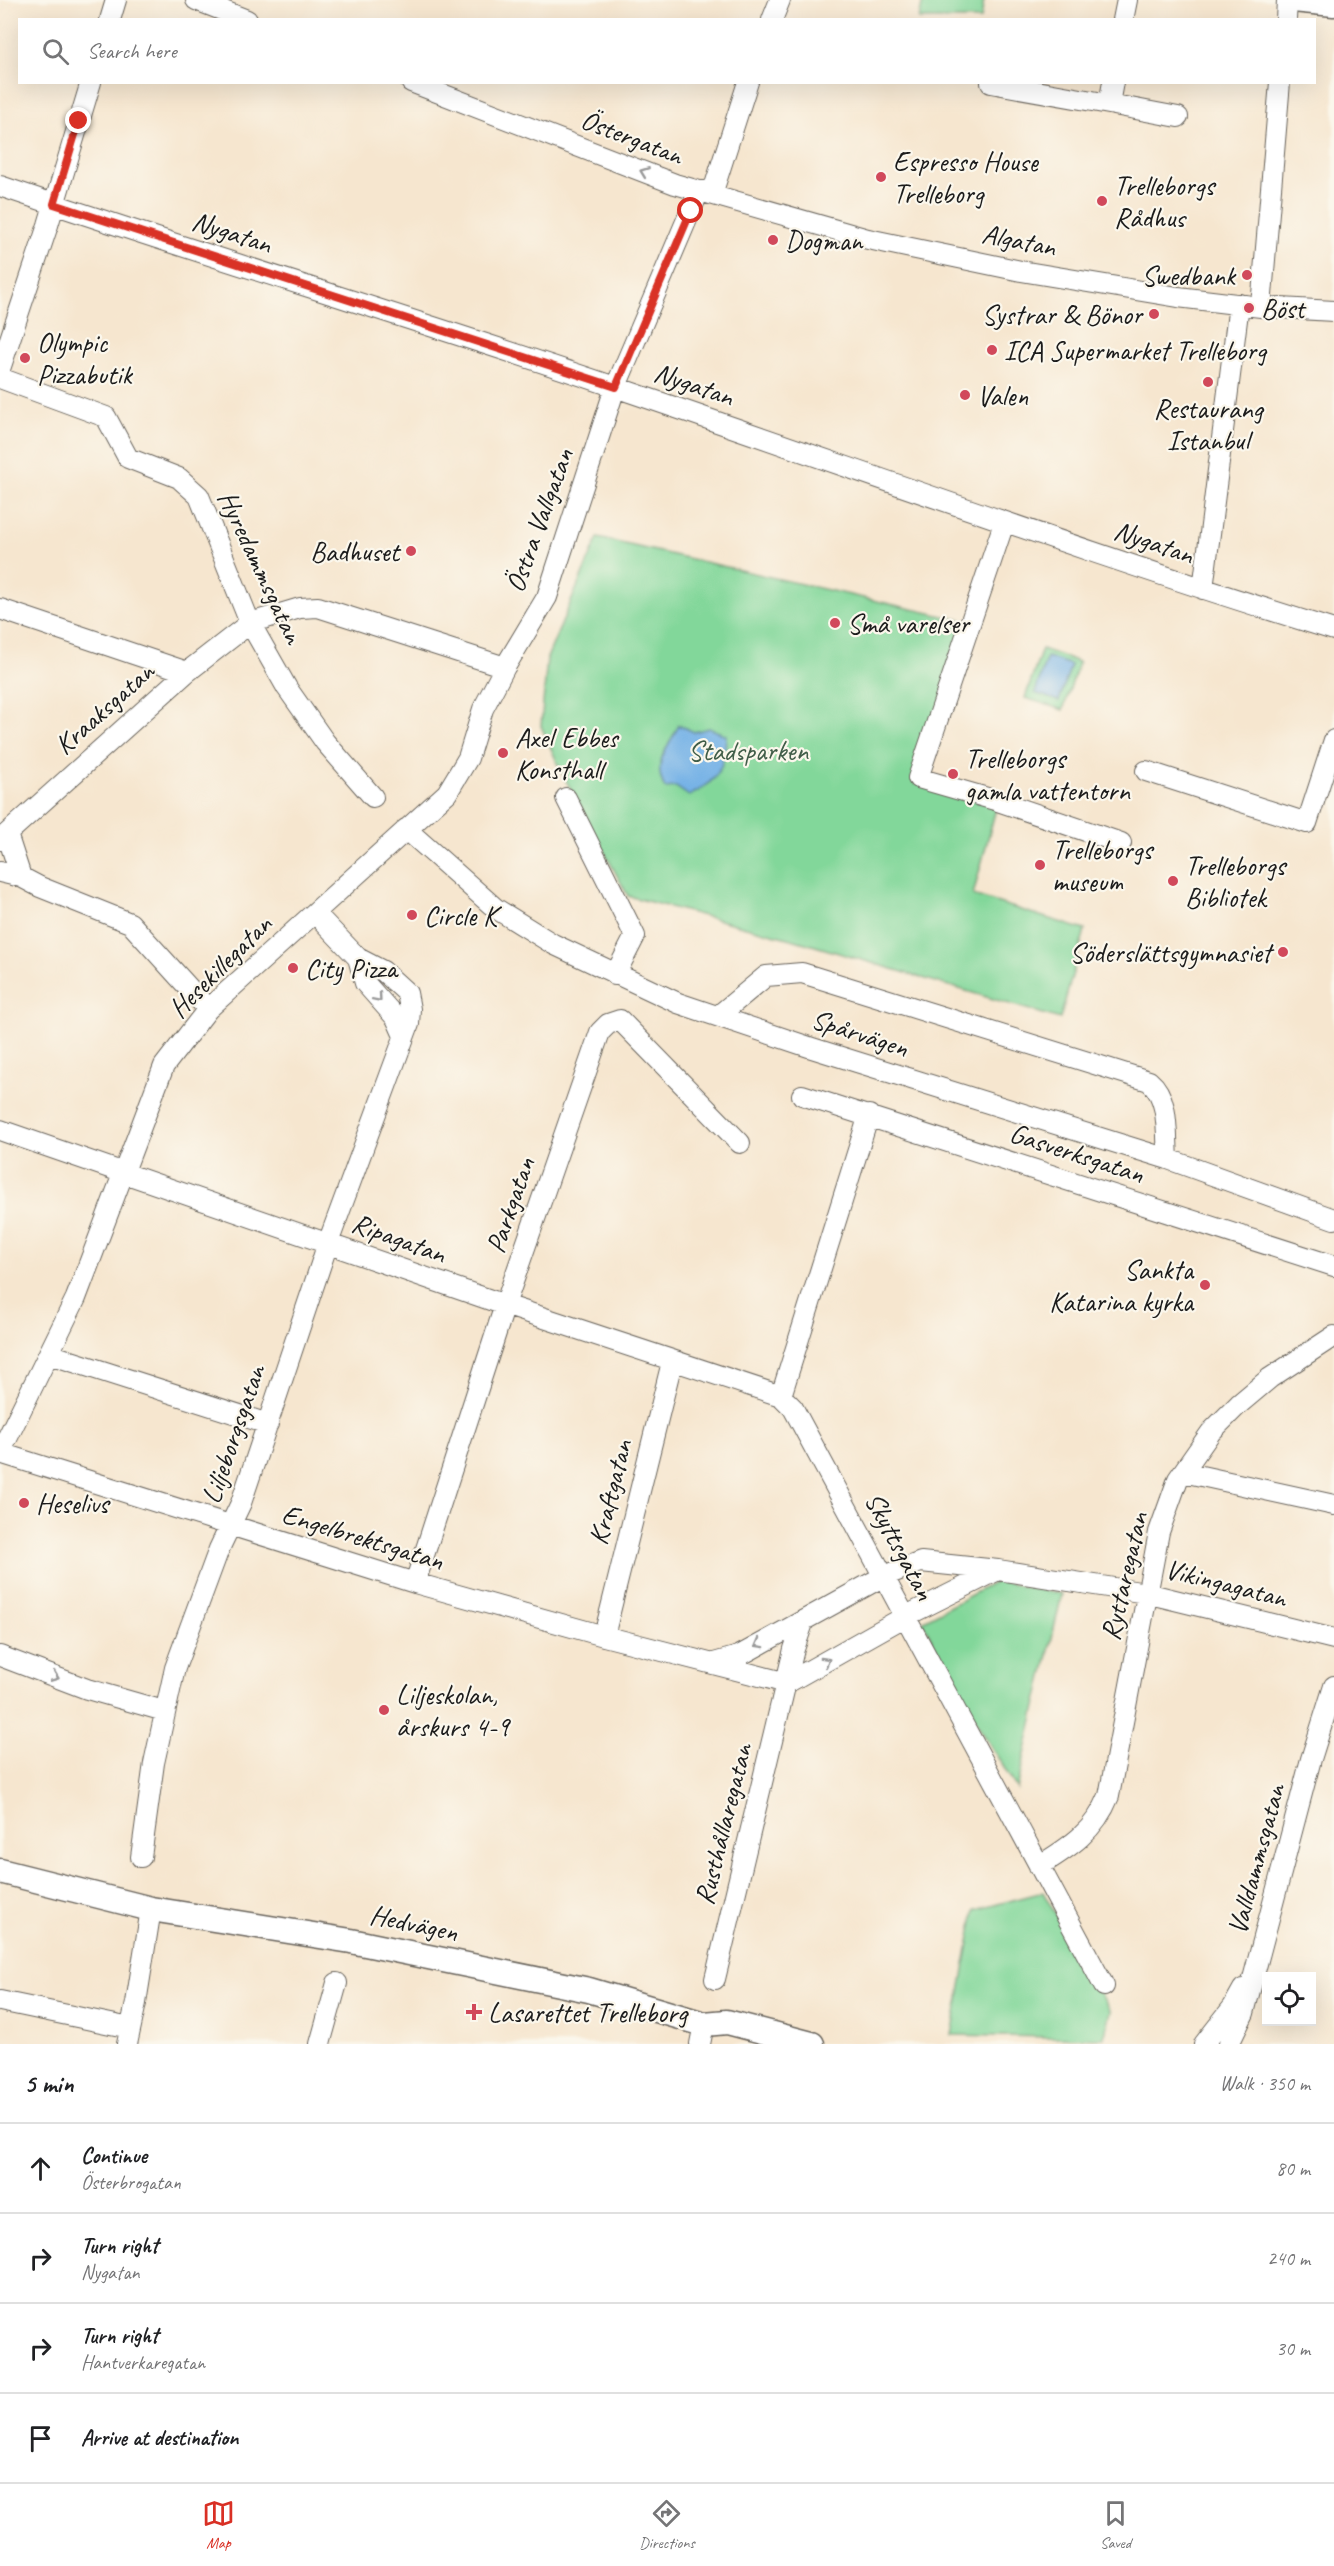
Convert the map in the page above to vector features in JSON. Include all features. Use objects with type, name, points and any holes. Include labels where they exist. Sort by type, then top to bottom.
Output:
[{"type":"main road","points":[[1293,0],[1334,4]]},
{"type":"main road","name":"Hedvägen","points":[[0,1871],[151,1909],[351,1941],[566,1985],[702,2034],[727,2022],[812,2044]]},
{"type":"street","points":[[111,18],[116,0]]},
{"type":"street","points":[[196,0],[242,18]]},
{"type":"street","points":[[773,18],[780,0]]},
{"type":"street","points":[[1123,18],[1127,0]]},
{"type":"street","points":[[1286,18],[1287,0]]},
{"type":"street","points":[[0,369],[90,84]]},
{"type":"street","name":"Östergatan","points":[[416,84],[699,191]]},
{"type":"street","points":[[699,191],[710,191],[715,185],[747,84]]},
{"type":"street","points":[[997,84],[1178,117]]},
{"type":"street","points":[[1109,104],[1113,84]]},
{"type":"street","points":[[1261,307],[1280,84]]},
{"type":"street","name":"Nygatan","points":[[0,186],[616,387],[1004,523],[1203,590],[1334,630]]},
{"type":"street","name":"Algatan","points":[[699,191],[868,239],[1021,270],[1178,297],[1261,307],[1334,311]]},
{"type":"street","name":"Östra Vallgatan","points":[[505,667],[547,597],[616,387],[699,191]]},
{"type":"street","points":[[1203,590],[1239,304]]},
{"type":"street","name":"Hyredammsgatan","points":[[0,378],[106,417],[128,458],[179,478],[200,496],[250,623],[287,688],[326,742],[373,797]]},
{"type":"street","points":[[1004,523],[918,777],[998,801],[1121,843]]},
{"type":"street","points":[[250,623],[300,608],[318,607],[505,667]]},
{"type":"street","points":[[0,609],[187,672]]},
{"type":"street","name":"Kraaksgatan","points":[[3,837],[187,672],[250,623]]},
{"type":"street","name":"Hesekillegatan","points":[[0,1453],[76,1298],[164,1066],[208,1010],[447,793],[468,758],[483,710],[505,667]]},
{"type":"street","points":[[1146,771],[1307,823],[1334,740]]},
{"type":"street","points":[[566,798],[635,936],[615,975]]},
{"type":"street","name":"Spårvägen","points":[[406,829],[495,908],[553,944],[678,1003],[812,1048],[1168,1159],[1334,1219]]},
{"type":"street","points":[[3,837],[21,877]]},
{"type":"street","points":[[0,872],[21,877],[40,887],[130,923],[208,1010]]},
{"type":"street","name":"Liljeborgsgatan","points":[[141,1857],[164,1712],[175,1668],[219,1549],[241,1503],[328,1243],[404,1036],[396,1018],[365,983],[358,958],[315,913]]},
{"type":"street","points":[[718,1016],[766,976],[802,973],[1068,1055],[1149,1081],[1156,1087],[1163,1107],[1168,1159]]},
{"type":"street","name":"Parkgatan","points":[[415,1583],[505,1305],[600,1032],[608,1024],[620,1020],[740,1143]]},
{"type":"street","name":"Gasverksgatan","points":[[802,1095],[1334,1266]]},
{"type":"street","points":[[781,1396],[869,1115]]},
{"type":"street","name":"Ripagatan","points":[[0,1130],[672,1362],[781,1396]]},
{"type":"street","name":"Ryttaregatan","points":[[1039,1866],[1071,1846],[1085,1833],[1102,1815],[1109,1797],[1159,1532],[1178,1479],[1211,1432],[1239,1404],[1270,1378],[1334,1336]]},
{"type":"street","points":[[49,1354],[268,1424]]},
{"type":"street","name":"Kraftgatan","points":[[604,1636],[672,1362]]},
{"type":"street","name":"Skyttsgatan","points":[[781,1396],[793,1408],[1104,1986]]},
{"type":"street","name":"Engelbrektsgatan","points":[[0,1453],[415,1583],[604,1636],[787,1683]]},
{"type":"street","points":[[1184,1472],[1334,1505]]},
{"type":"street","name":"Vikingagatan","points":[[884,1576],[921,1562],[998,1570],[1146,1593],[1334,1639]]},
{"type":"street","points":[[787,1683],[906,1616],[998,1570]]},
{"type":"street","name":"Engelbrektsgatan","points":[[712,1663],[739,1656],[884,1576]]},
{"type":"street","points":[[787,1683],[794,1649],[804,1620]]},
{"type":"street","points":[[0,1656],[87,1689],[164,1712]]},
{"type":"street","name":"Rusthållaregatan","points":[[715,1979],[751,1823],[787,1683]]},
{"type":"street","name":"Valldammsgatan","points":[[1229,2044],[1244,2013],[1311,1759],[1334,1686]]},
{"type":"street","points":[[0,2001],[128,2036],[151,1909]]},
{"type":"street","points":[[1204,2044],[1233,2007],[1259,1961]]},
{"type":"street","points":[[320,2044],[337,1983]]},
{"type":"green space","points":[[923,0],[984,0],[981,18],[919,18]]},
{"type":"green space","name":"Stadsparken","points":[[598,538],[970,622],[918,777],[998,801],[973,895],[1085,930],[1060,1019],[795,940],[628,896],[562,773],[541,726],[547,658]]},
{"type":"green space","points":[[1042,649],[1079,662],[1063,710],[1025,698]]},
{"type":"green space","points":[[997,1581],[1062,1594],[1017,1789],[979,1727],[922,1621]]},
{"type":"green space","points":[[1043,1892],[1111,2012],[1104,2038],[952,2035],[975,1910]]},
{"type":"water","points":[[1047,657],[1071,665],[1059,701],[1035,693]]},
{"type":"water","points":[[679,725],[694,732],[709,728],[726,735],[722,765],[714,779],[689,796],[676,787],[665,788],[661,779],[660,763]]},
{"type":"place","name":"Espresso House Trelleborg","points":[[881,177]]},
{"type":"place","name":"Trelleborgs Rådhus","points":[[1102,201]]},
{"type":"place","name":"Dogman","points":[[773,240]]},
{"type":"place","name":"Swedbank","points":[[1247,275]]},
{"type":"place","name":"Böst","points":[[1249,308]]},
{"type":"place","name":"Systrar & Bönor","points":[[1154,314]]},
{"type":"place","name":"ICA Supermarket Trelleborg","points":[[992,350]]},
{"type":"place","name":"Olympic Pizzabutik","points":[[25,358]]},
{"type":"place","name":"Restaurang Istanbul","points":[[1208,382]]},
{"type":"place","name":"Valen","points":[[965,395]]},
{"type":"place","name":"Badhuset","points":[[411,551]]},
{"type":"place","name":"Små varelser","points":[[835,623]]},
{"type":"place","name":"Axel Ebbes Konsthall","points":[[503,753]]},
{"type":"place","name":"Trelleborgs gamla vattentorn","points":[[953,774]]},
{"type":"place","name":"Trelleborgs museum","points":[[1040,865]]},
{"type":"place","name":"Trelleborgs Bibliotek","points":[[1173,881]]},
{"type":"place","name":"Circle K","points":[[412,915]]},
{"type":"place","name":"Söderslättsgymnasiet","points":[[1283,952]]},
{"type":"place","name":"City Pizza","points":[[293,968]]},
{"type":"place","name":"Sankta Katarina kyrka","points":[[1205,1285]]},
{"type":"place","name":"Heselivs","points":[[24,1503]]},
{"type":"place","name":"Liljeskolan, årskurs 4-9","points":[[384,1710]]},
{"type":"place","name":"Lasarettet Trelleborg","points":[[474,2012]]},
{"type":"route","points":[[79,121],[54,204],[616,387],[691,211]]}]
